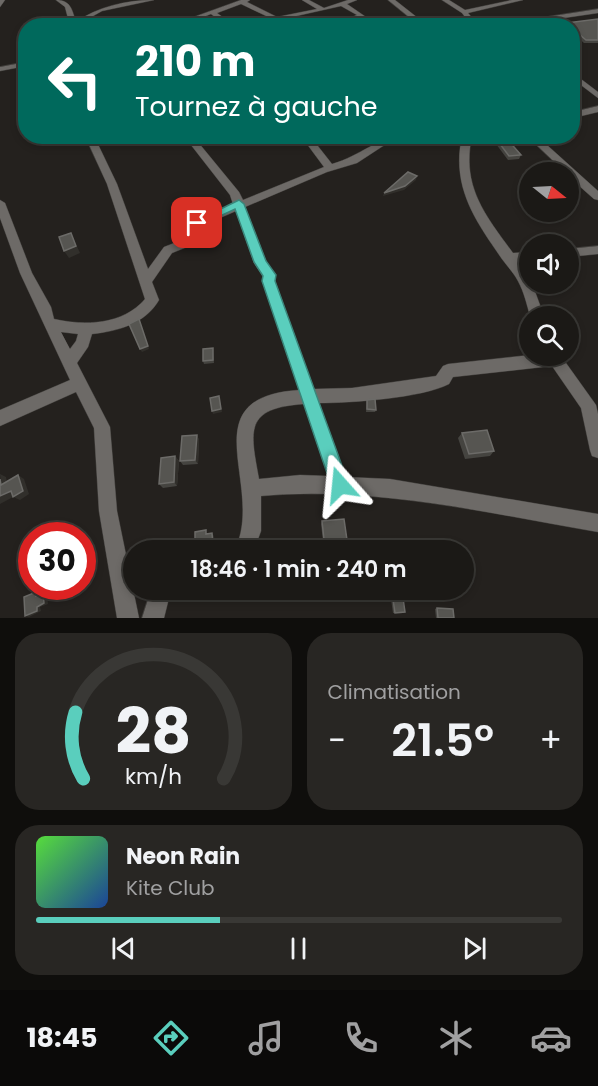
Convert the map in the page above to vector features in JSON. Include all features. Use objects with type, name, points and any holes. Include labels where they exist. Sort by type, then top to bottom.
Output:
[{"type":"street","points":[[0,5],[2,0]]},
{"type":"street","points":[[59,0],[68,6],[72,18]]},
{"type":"street","points":[[114,0],[114,8]]},
{"type":"street","points":[[86,18],[97,11],[151,0]]},
{"type":"street","points":[[305,0],[323,10]]},
{"type":"street","points":[[280,18],[323,10],[354,0]]},
{"type":"street","points":[[391,0],[415,18]]},
{"type":"street","points":[[445,0],[469,18]]},
{"type":"street","points":[[488,0],[515,9]]},
{"type":"street","points":[[464,12],[520,0]]},
{"type":"street","points":[[195,18],[245,1],[273,18]]},
{"type":"street","points":[[341,4],[364,18]]},
{"type":"street","points":[[212,12],[221,18]]},
{"type":"street","points":[[557,18],[595,12],[598,19]]},
{"type":"street","points":[[522,13],[538,18]]},
{"type":"street","points":[[355,18],[361,16]]},
{"type":"street","points":[[0,69],[18,65]]},
{"type":"street","points":[[580,81],[598,96]]},
{"type":"street","points":[[580,114],[596,111]]},
{"type":"street","points":[[50,324],[68,329],[86,329],[119,322],[145,308],[152,300],[112,184],[93,144]]},
{"type":"street","points":[[194,144],[235,194],[260,262],[269,275],[269,281],[340,485]]},
{"type":"street","points":[[311,144],[330,167]]},
{"type":"street","points":[[147,280],[170,248],[188,242],[188,230],[193,225],[330,167],[354,161],[373,144]]},
{"type":"street","points":[[465,144],[463,156],[468,193],[522,277],[533,306]]},
{"type":"street","points":[[540,144],[598,197]]},
{"type":"street","points":[[0,203],[26,273],[44,307],[68,363],[97,416],[105,439],[108,511],[128,618]]},
{"type":"street","points":[[579,252],[598,250]]},
{"type":"street","points":[[508,258],[519,257]]},
{"type":"street","points":[[68,363],[83,343],[86,329]]},
{"type":"street","points":[[249,540],[253,488],[244,435],[250,416],[258,407],[271,401],[351,396],[438,382],[444,379],[448,371],[519,362]]},
{"type":"street","points":[[560,366],[588,405],[598,450]]},
{"type":"street","points":[[0,418],[79,384]]},
{"type":"street","points":[[253,488],[300,484],[390,488],[598,524]]},
{"type":"street","points":[[153,618],[158,600]]},
{"type":"building","points":[[598,19],[598,40],[586,40],[580,35],[580,21]]},
{"type":"building","points":[[500,144],[511,144],[521,155],[509,156]]},
{"type":"building","points":[[408,172],[417,176],[405,186],[384,193]]},
{"type":"building","points":[[71,233],[76,246],[64,251],[59,237]]},
{"type":"building","points":[[139,319],[148,346],[140,349],[129,324]]},
{"type":"building","points":[[213,348],[213,360],[203,361],[203,349]]},
{"type":"building","points":[[219,396],[221,409],[212,411],[210,398]]},
{"type":"building","points":[[375,399],[376,410],[367,409],[367,400]]},
{"type":"building","points":[[487,430],[494,451],[469,454],[462,433]]},
{"type":"building","points":[[197,435],[195,460],[180,461],[182,436]]},
{"type":"building","points":[[175,456],[174,482],[159,484],[161,458]]},
{"type":"building","points":[[18,475],[23,491],[13,497],[11,491],[0,496],[0,479],[1,485]]},
{"type":"building","points":[[344,519],[347,540],[324,540],[322,521]]},
{"type":"building","points":[[206,530],[206,534],[212,533],[213,540],[192,540],[195,539],[195,532]]},
{"type":"building","points":[[24,600],[44,600],[44,603],[37,607],[37,611],[25,616]]},
{"type":"building","points":[[393,600],[403,600],[405,612],[395,613]]},
{"type":"building","points":[[437,608],[453,609],[454,618],[438,618]]},
{"type":"route","points":[[197,223],[239,204],[260,262],[269,275],[269,281],[340,485]]}]
